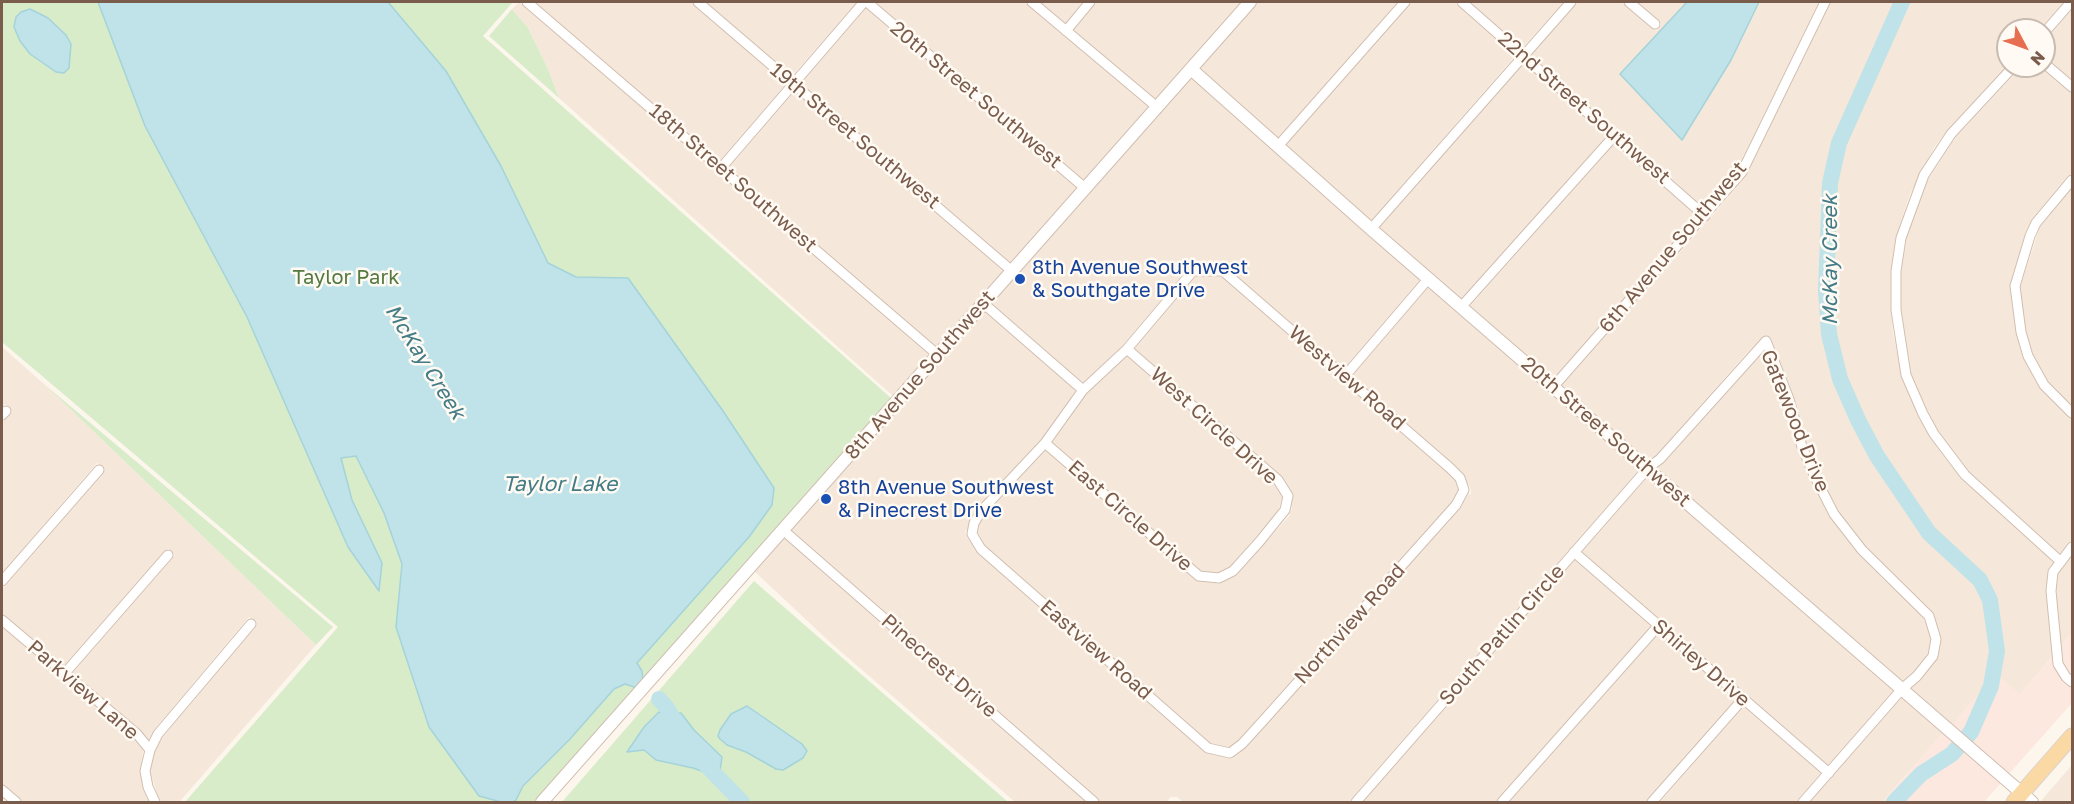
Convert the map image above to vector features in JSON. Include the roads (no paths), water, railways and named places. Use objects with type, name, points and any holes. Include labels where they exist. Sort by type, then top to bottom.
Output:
[{"type":"main road","points":[[2022,799],[2071,740]]},
{"type":"street","name":"18th Street Southwest","points":[[528,2],[938,354]]},
{"type":"street","name":"19th Street Southwest","points":[[698,2],[1012,271]]},
{"type":"street","points":[[721,168],[866,2]]},
{"type":"street","name":"20th Street Southwest","points":[[866,2],[1085,188]]},
{"type":"street","points":[[1032,2],[1157,107]]},
{"type":"street","points":[[1066,31],[1090,2]]},
{"type":"street","name":"8th Avenue Southwest","points":[[542,802],[1250,2]]},
{"type":"street","points":[[1278,146],[1405,2]]},
{"type":"street","name":"22nd Street Southwest","points":[[1462,2],[1705,216]]},
{"type":"street","points":[[1371,229],[1571,2]]},
{"type":"street","points":[[1629,2],[1655,24]]},
{"type":"street","name":"6th Avenue Southwest","points":[[1554,386],[1742,172],[1825,2]]},
{"type":"street","points":[[2056,19],[2071,2]]},
{"type":"street","name":"20th Street Southwest","points":[[1191,69],[1371,229],[1949,730],[2022,799]]},
{"type":"street","points":[[2056,73],[2073,87]]},
{"type":"street","points":[[2003,78],[1951,134],[1924,175],[1901,238],[1896,271],[1896,310],[1906,375],[1934,434],[1948,455],[1970,480],[2060,561]]},
{"type":"street","points":[[1462,306],[1615,135]]},
{"type":"street","points":[[2073,180],[2036,223],[2015,286],[2020,332],[2028,356],[2044,385],[2073,413]]},
{"type":"street","name":"Westview Road","points":[[1127,349],[1194,271],[1223,271],[1450,468],[1460,478],[1464,490]]},
{"type":"street","points":[[1345,376],[1429,278]]},
{"type":"street","points":[[984,303],[1083,390]]},
{"type":"street","name":"Gatewood Drive","points":[[1648,468],[1660,459],[1766,341],[1789,399],[1802,447],[1834,514],[1862,550],[1929,615],[1936,639],[1933,656],[1917,676],[1902,689]]},
{"type":"street","points":[[1045,443],[1083,390],[1127,349]]},
{"type":"street","name":"West Circle Drive","points":[[1127,349],[1278,480],[1288,496],[1285,510],[1233,571],[1219,578]]},
{"type":"street","name":"Eastview Road","points":[[1045,443],[982,510],[974,523],[972,534],[981,549],[1208,748],[1230,753]]},
{"type":"street","name":"East Circle Drive","points":[[1045,443],[1199,576],[1219,578]]},
{"type":"street","name":"South Patlin Circle","points":[[1356,802],[1648,468]]},
{"type":"street","points":[[2,581],[99,470]]},
{"type":"street","name":"Northview Road","points":[[1230,753],[1242,744],[1433,531],[1456,505],[1464,490]]},
{"type":"street","name":"Pinecrest Drive","points":[[783,530],[1094,802]]},
{"type":"street","points":[[2073,547],[2053,572],[2051,591],[2058,664],[2066,677],[2073,682]]},
{"type":"street","name":"Shirley Drive","points":[[1574,552],[1828,773]]},
{"type":"street","points":[[65,673],[168,555]]},
{"type":"street","name":"Parkview Lane","points":[[2,620],[136,734],[150,750],[145,771],[148,787],[155,802]]},
{"type":"street","points":[[150,750],[158,734],[251,624]]},
{"type":"street","points":[[1502,802],[1659,625]]},
{"type":"street","points":[[1803,802],[1902,689]]},
{"type":"street","points":[[1653,802],[1743,699]]},
{"type":"street","points":[[2,790],[16,802]]},
{"type":"water","name":"Taylor Lake","points":[[98,2],[388,2],[446,71],[501,166],[548,263],[576,277],[628,278],[723,411],[774,488],[772,505],[749,537],[637,663],[642,671],[643,680],[637,688],[625,684],[614,689],[570,739],[523,786],[513,802],[501,802],[479,796],[429,727],[396,627],[402,564],[384,513],[356,456],[341,458],[352,500],[382,563],[379,591],[348,547],[247,317],[145,126]]},
{"type":"water","points":[[1687,2],[1759,2],[1731,60],[1682,140],[1620,74]]},
{"type":"water","points":[[30,9],[48,18],[66,35],[71,44],[69,68],[64,73],[56,72],[30,54],[20,41],[14,27],[16,17],[21,12]]},
{"type":"water","points":[[747,706],[802,744],[807,751],[803,758],[783,770],[776,769],[746,752],[727,745],[720,739],[718,736],[720,730],[731,714]]},
{"type":"water","points":[[659,712],[681,713],[694,730],[722,757],[719,777],[693,768],[656,760],[644,750],[627,752],[644,727]]},
{"type":"waterway","name":"McKay Creek","points":[[1894,802],[1921,774],[1952,754],[1971,732],[1991,686],[1997,651],[1990,600],[1980,580],[1929,533],[1877,456],[1840,379],[1829,334],[1826,290],[1830,183],[1839,143],[1902,2]]},
{"type":"waterway","name":"McKay Creek","points":[[659,699],[680,731]]},
{"type":"waterway","name":"McKay Creek","points":[[704,763],[742,802]]},
{"type":"place","name":"8th Avenue Southwest & Southgate Drive","points":[[1020,279]]},
{"type":"place","name":"8th Avenue Southwest & Pinecrest Drive","points":[[826,499]]},
{"type":"park label","name":"Taylor Park","points":[[346,278]]}]
